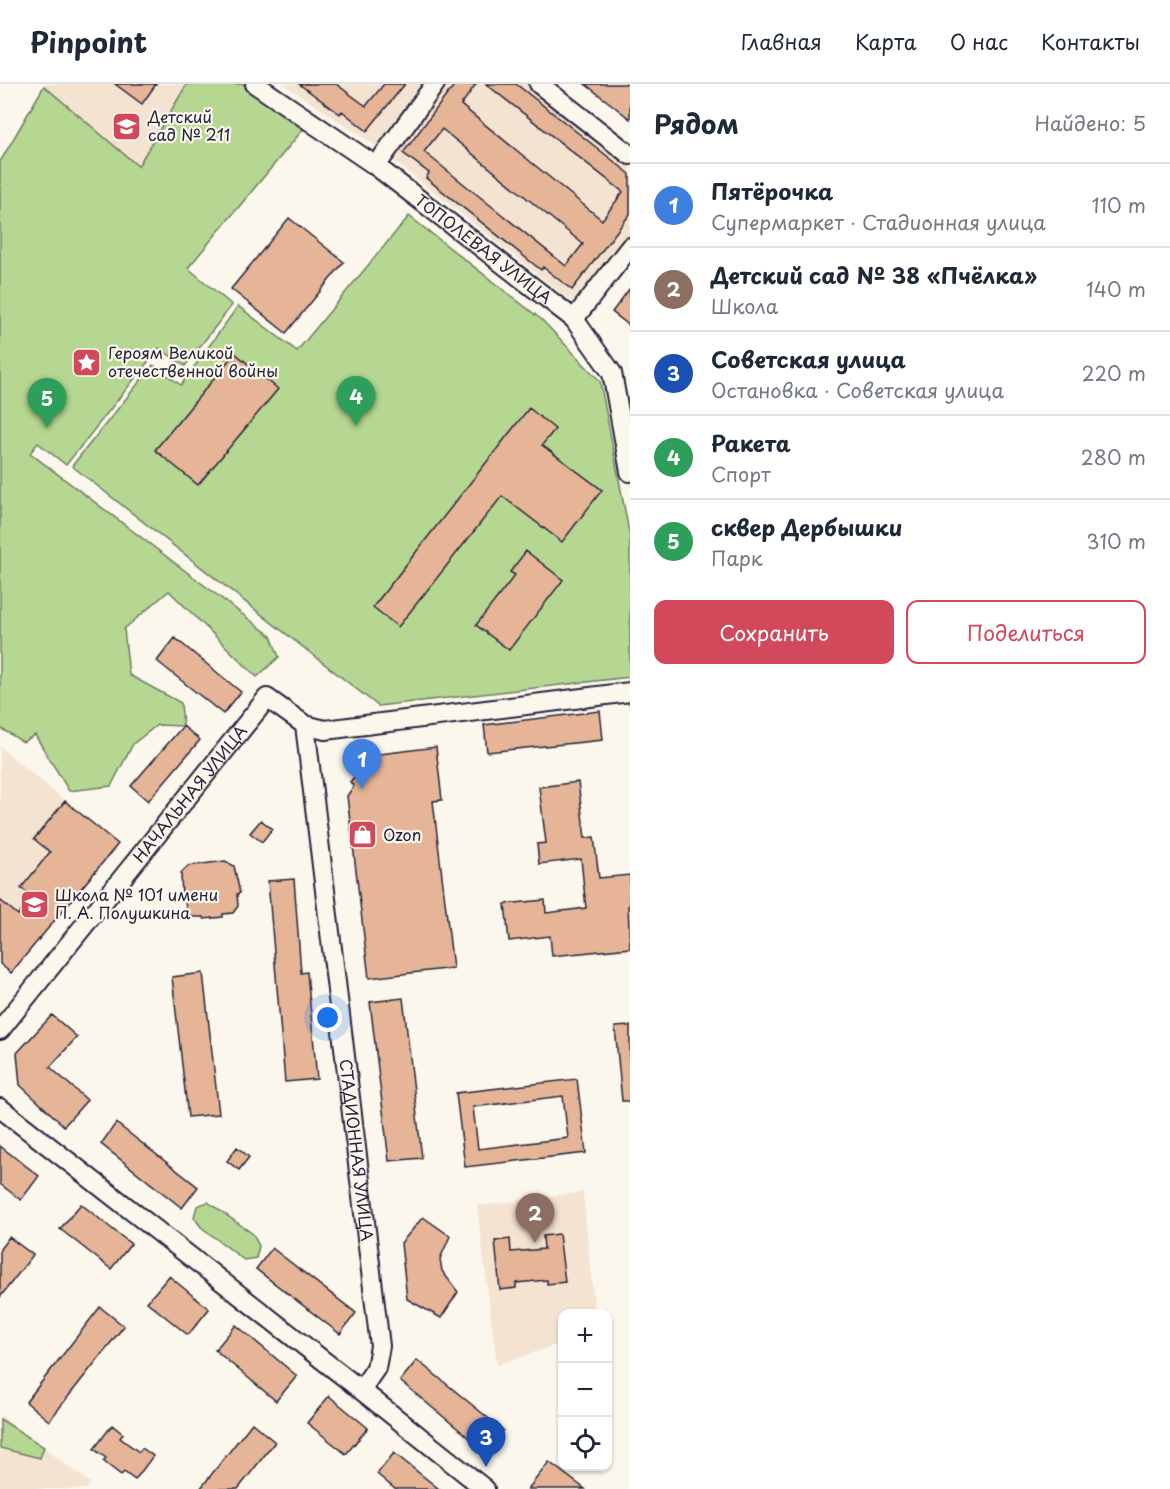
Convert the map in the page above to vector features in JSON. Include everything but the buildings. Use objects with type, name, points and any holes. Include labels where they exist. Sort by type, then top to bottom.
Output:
[{"type":"street","name":"ТОПОЛЕВАЯ УЛИЦА","points":[[255,84],[376,166],[574,319],[612,373],[630,472]]},
{"type":"street","points":[[376,166],[435,84]]},
{"type":"street","points":[[539,84],[630,155]]},
{"type":"street","points":[[574,319],[630,247]]},
{"type":"street","points":[[305,725],[324,730],[630,692]]},
{"type":"street","name":"НАЧАЛЬНАЯ УЛИЦА","points":[[0,1030],[267,698],[305,725]]},
{"type":"street","name":"СТАДИОННАЯ УЛИЦА","points":[[305,725],[380,1346],[376,1368],[361,1389]]},
{"type":"street","points":[[0,1108],[361,1389],[485,1489]]},
{"type":"shaded area","name":"Детский сад № 211","points":[[42,84],[187,84],[138,167]]},
{"type":"shaded area","points":[[283,84],[425,84],[379,148]]},
{"type":"shaded area","points":[[444,84],[528,84],[630,164],[630,236],[576,305],[389,157]]},
{"type":"shaded area","name":"Школа № 101 имени П. А. Полушкина","points":[[0,747],[118,844],[11,973],[0,964]]},
{"type":"shaded area","points":[[583,1192],[595,1309],[558,1309],[558,1344],[497,1365],[477,1206]]},
{"type":"shaded area","points":[[0,1415],[91,1483],[86,1489],[0,1489]]},
{"type":"green space","points":[[187,84],[244,84],[306,126],[188,268],[232,305],[185,366],[159,348],[66,465],[38,443],[30,453],[271,636],[279,657],[257,677],[169,591],[124,629],[129,675],[181,703],[183,726],[157,725],[133,744],[111,786],[69,791],[35,735],[23,742],[0,728],[0,162],[44,86],[138,166]]},
{"type":"green space","points":[[409,216],[542,320],[600,381],[630,537],[630,677],[378,706],[72,466],[153,365],[181,385],[238,306],[297,351]]},
{"type":"green space","points":[[208,1202],[253,1234],[259,1246],[256,1258],[244,1260],[201,1227],[194,1217],[197,1206]]},
{"type":"green space","points":[[0,1419],[44,1447],[40,1458],[0,1448]]},
{"type":"place","name":"Детский сад № 211","points":[[127,126]]},
{"type":"place","name":"Героям Великой отечественной войны","points":[[87,362]]},
{"type":"place","name":"Ракета","points":[[356,426]]},
{"type":"place","name":"сквер Дербышки","points":[[47,428]]},
{"type":"place","name":"Пятёрочка","points":[[362,789]]},
{"type":"place","name":"Ozon","points":[[362,835]]},
{"type":"place","name":"Школа № 101 имени П. А. Полушкина","points":[[34,904]]},
{"type":"place","name":"Детский сад № 38 «Пчёлка»","points":[[535,1243]]},
{"type":"place","name":"Советская улица","points":[[486,1467]]}]
